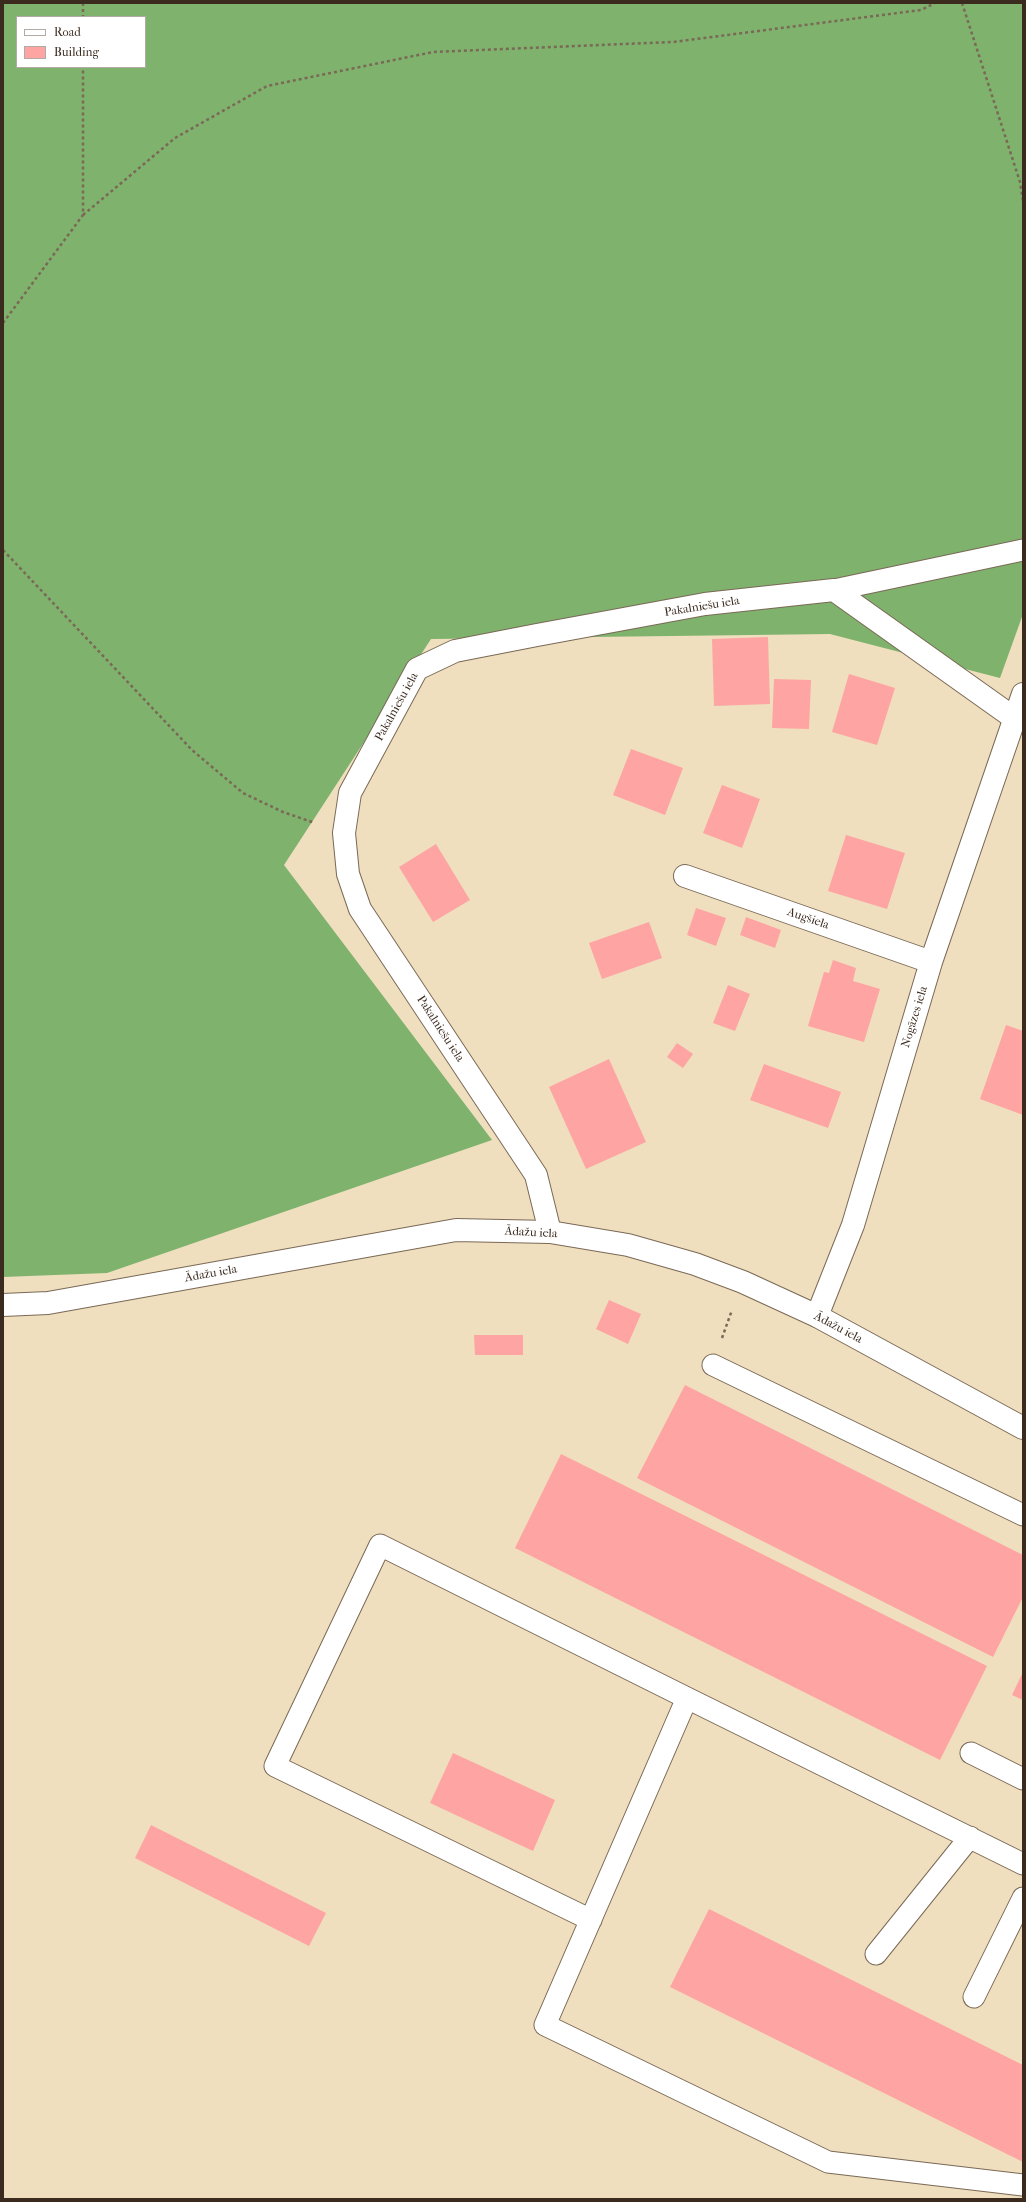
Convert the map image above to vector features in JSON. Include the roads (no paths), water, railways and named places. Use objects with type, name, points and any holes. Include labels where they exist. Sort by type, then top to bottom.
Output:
[{"type":"street","points":[[834,590],[1014,718]]},
{"type":"street","name":"Pakalniešu iela","points":[[550,1232],[536,1175],[360,909],[348,874],[344,833],[350,793],[417,669],[455,651],[705,604],[834,590]]},
{"type":"street","name":"Nogāzes iela","points":[[816,1316],[853,1226],[931,962],[1023,694]]},
{"type":"street","name":"Augšiela","points":[[685,876],[931,962]]},
{"type":"street","name":"Ādažu iela","points":[[3,1306],[48,1303],[456,1230],[550,1232],[628,1246],[695,1264],[743,1282],[816,1316],[1023,1428]]},
{"type":"lane","points":[[834,590],[1023,550]]},
{"type":"lane","points":[[713,1365],[1023,1516]]},
{"type":"lane","points":[[591,1920],[275,1766],[380,1545],[1023,1864]]},
{"type":"lane","points":[[687,1698],[545,2025],[828,2162],[1023,2185]]},
{"type":"lane","points":[[971,1753],[1023,1779]]},
{"type":"lane","points":[[876,1954],[970,1837]]},
{"type":"lane","points":[[974,1997],[1023,1898]]}]
